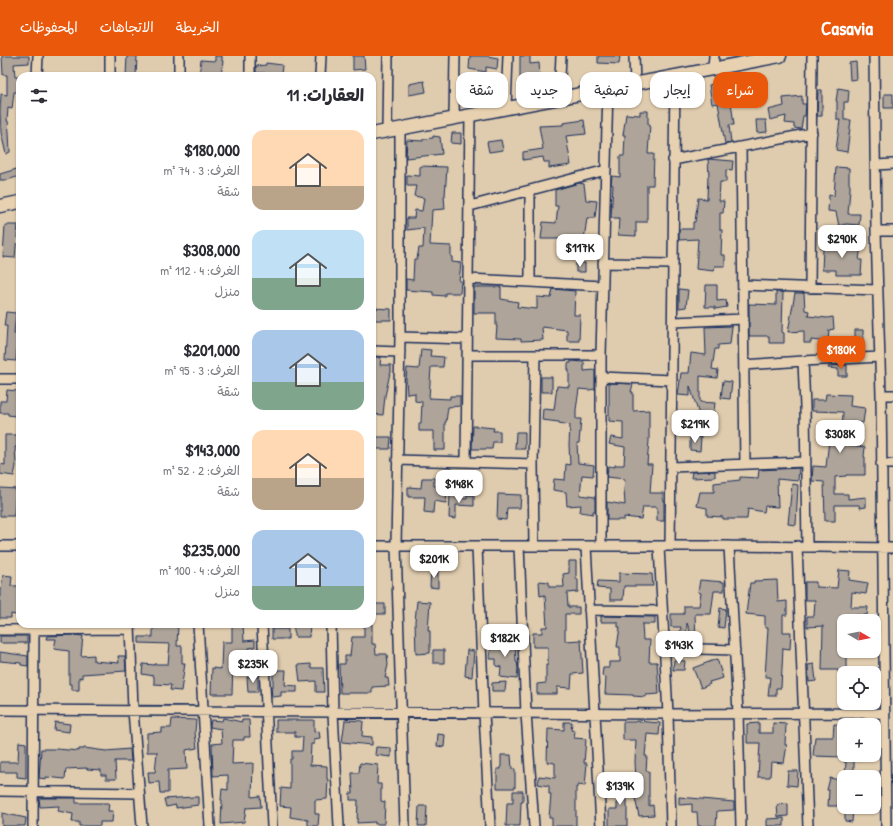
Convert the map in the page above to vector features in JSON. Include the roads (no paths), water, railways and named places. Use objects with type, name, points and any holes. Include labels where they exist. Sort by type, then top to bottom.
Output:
[{"type":"street","points":[[37,72],[38,56]]},
{"type":"street","points":[[110,56],[110,72]]},
{"type":"street","points":[[179,56],[179,72]]},
{"type":"street","points":[[250,56],[250,72]]},
{"type":"street","points":[[320,72],[321,56]]},
{"type":"street","points":[[387,131],[388,56]]},
{"type":"street","points":[[454,56],[454,118]]},
{"type":"street","points":[[507,72],[508,56]]},
{"type":"street","points":[[560,72],[561,56]]},
{"type":"street","points":[[634,56],[635,72]]},
{"type":"street","points":[[713,68],[714,56]]},
{"type":"street","points":[[691,72],[780,56]]},
{"type":"street","points":[[810,288],[812,56]]},
{"type":"street","points":[[874,56],[877,290],[881,395],[883,548],[889,630],[884,713],[889,780],[886,826]]},
{"type":"street","points":[[376,133],[506,108]]},
{"type":"street","points":[[601,546],[600,355],[608,108]]},
{"type":"street","points":[[670,546],[675,108]]},
{"type":"street","points":[[466,462],[470,115]]},
{"type":"street","points":[[400,129],[400,352],[396,546],[405,826]]},
{"type":"street","points":[[674,160],[812,133]]},
{"type":"street","points":[[741,147],[745,464]]},
{"type":"street","points":[[876,164],[893,164]]},
{"type":"street","points":[[470,206],[606,170]]},
{"type":"street","points":[[530,191],[530,282]]},
{"type":"street","points":[[0,206],[16,203]]},
{"type":"street","points":[[876,232],[893,231]]},
{"type":"street","points":[[603,263],[672,264]]},
{"type":"street","points":[[468,279],[602,286]]},
{"type":"street","points":[[743,285],[877,290]]},
{"type":"street","points":[[673,322],[744,319]]},
{"type":"street","points":[[400,337],[467,339]]},
{"type":"street","points":[[376,351],[400,352]]},
{"type":"street","points":[[467,355],[600,355]]},
{"type":"street","points":[[534,546],[533,464],[535,355]]},
{"type":"street","points":[[744,365],[880,357]]},
{"type":"street","points":[[803,361],[807,546]]},
{"type":"street","points":[[601,377],[672,380]]},
{"type":"street","points":[[0,379],[16,379]]},
{"type":"street","points":[[881,395],[893,395]]},
{"type":"street","points":[[397,460],[533,464]]},
{"type":"street","points":[[670,467],[806,462]]},
{"type":"street","points":[[881,464],[893,464]]},
{"type":"street","points":[[0,546],[16,546]]},
{"type":"street","points":[[376,546],[807,546],[893,548]]},
{"type":"street","points":[[519,546],[526,713],[534,826]]},
{"type":"street","points":[[586,546],[601,826]]},
{"type":"street","points":[[659,546],[668,714],[671,826]]},
{"type":"street","points":[[729,546],[738,713],[741,826]]},
{"type":"street","points":[[797,546],[808,826]]},
{"type":"street","points":[[477,547],[490,826]]},
{"type":"street","points":[[589,610],[662,611]]},
{"type":"street","points":[[0,630],[23,628]]},
{"type":"street","points":[[33,826],[34,628]]},
{"type":"street","points":[[130,628],[142,826]]},
{"type":"street","points":[[198,628],[210,826]]},
{"type":"street","points":[[262,628],[272,826]]},
{"type":"street","points":[[331,628],[333,713],[339,826]]},
{"type":"street","points":[[664,648],[735,650]]},
{"type":"street","points":[[0,710],[134,710],[333,713],[884,713]]},
{"type":"street","points":[[0,791],[139,793]]}]
